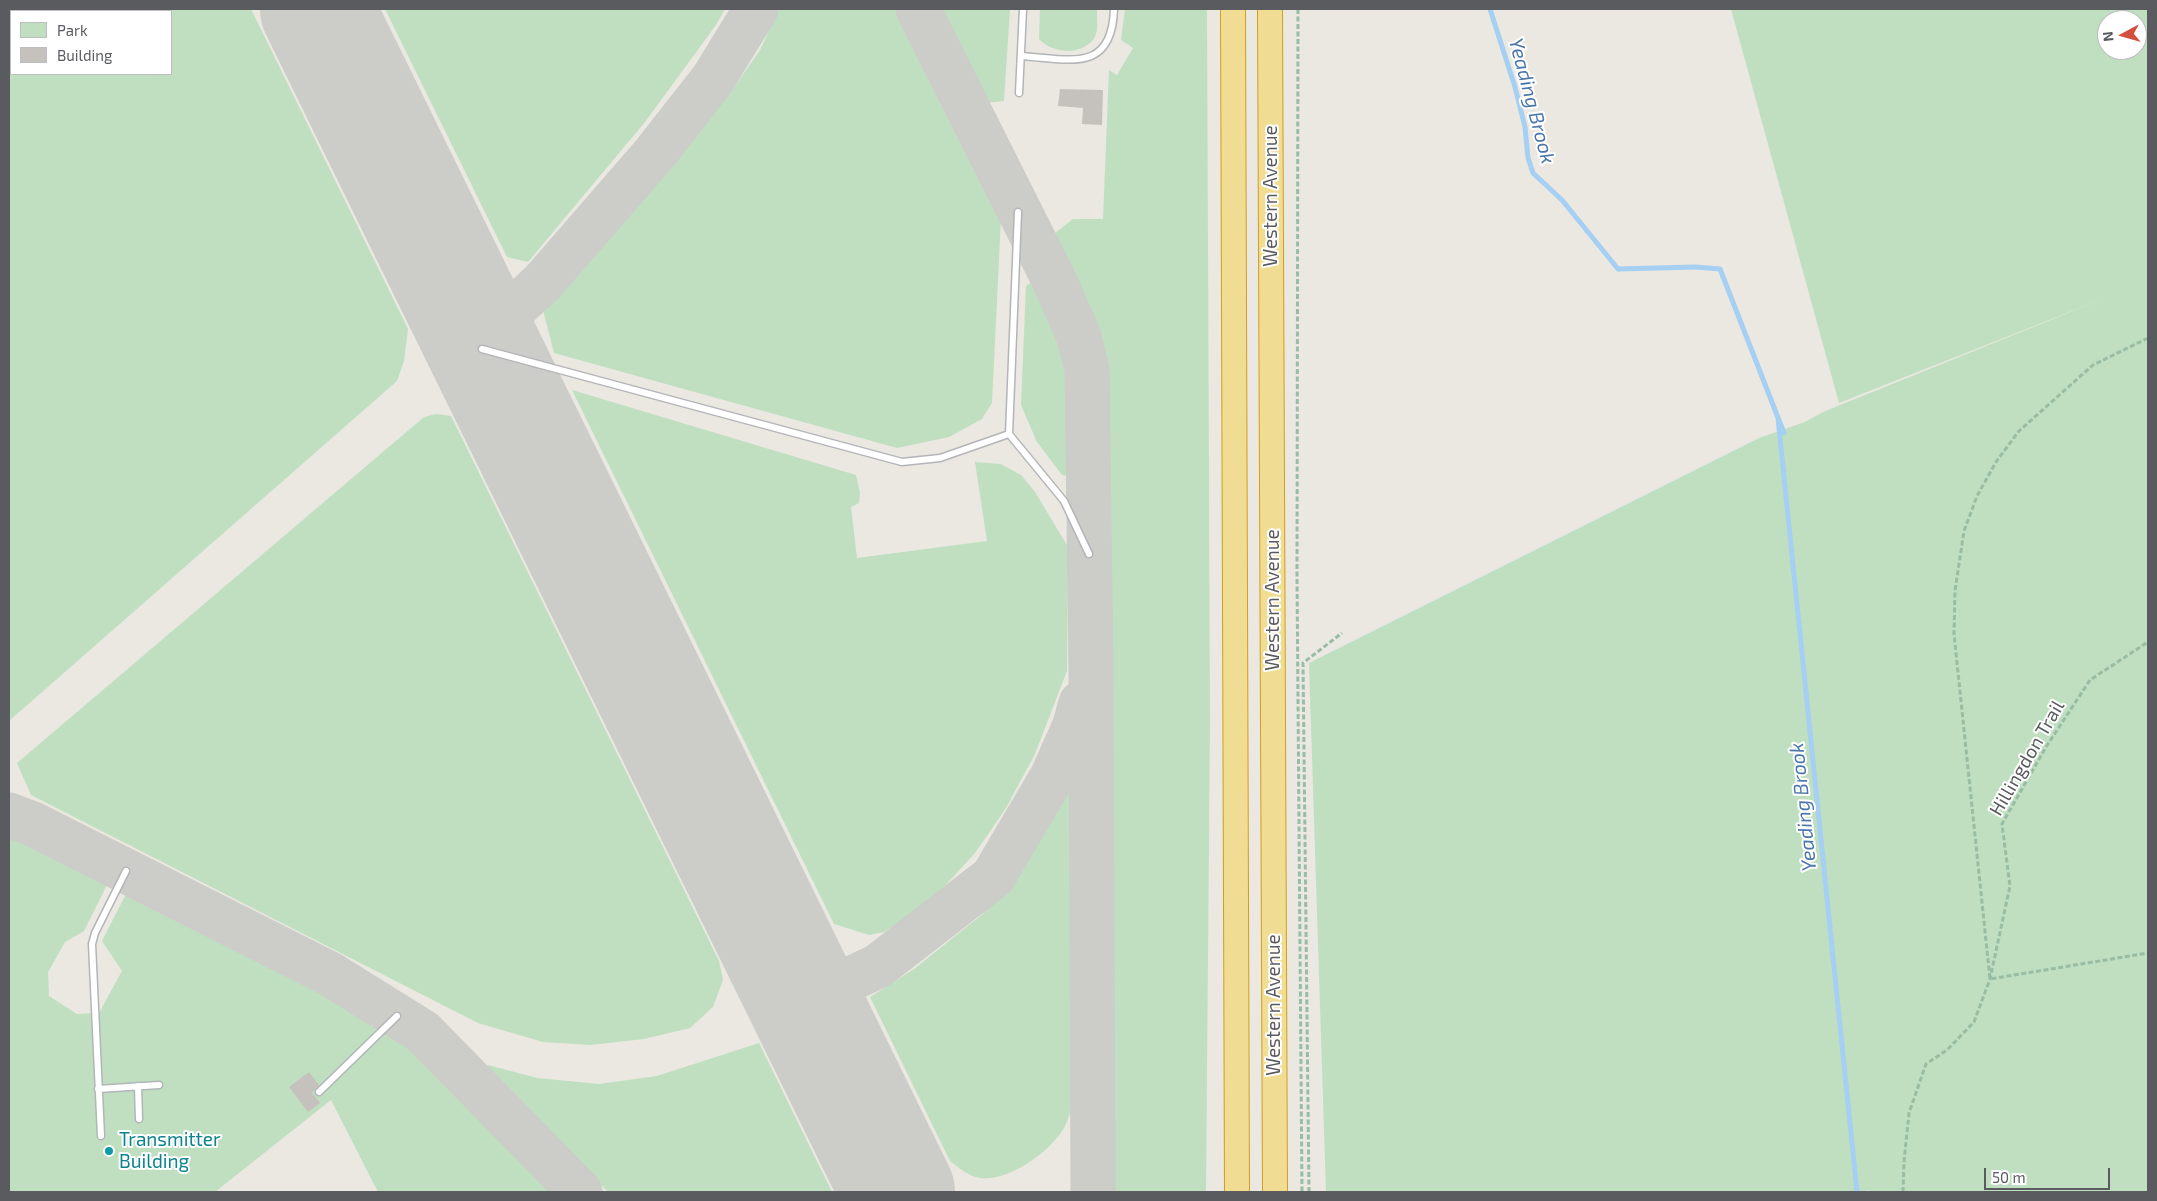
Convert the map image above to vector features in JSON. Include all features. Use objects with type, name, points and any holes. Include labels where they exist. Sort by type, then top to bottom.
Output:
[{"type":"highway","name":"Western Avenue","points":[[1233,9],[1237,1192]]},
{"type":"highway","name":"Western Avenue","points":[[1270,9],[1275,1192]]},
{"type":"lane","points":[[1019,93],[1023,9]]},
{"type":"lane","points":[[1021,56],[1078,60],[1094,55],[1107,45],[1114,28],[1114,9]]},
{"type":"lane","points":[[1018,212],[1009,434],[1064,501],[1089,554]]},
{"type":"lane","points":[[482,349],[902,462],[940,458],[1009,434]]},
{"type":"lane","points":[[101,1136],[93,938],[126,871]]},
{"type":"lane","points":[[319,1092],[397,1016]]},
{"type":"lane","points":[[98,1090],[159,1085]]},
{"type":"lane","points":[[138,1086],[139,1118]]},
{"type":"path","points":[[1298,9],[1297,576],[1302,1192]]},
{"type":"path","points":[[2148,338],[2093,365],[2019,431],[1996,462],[1977,496],[1964,531],[1955,591],[1954,634],[1990,979],[2148,953]]},
{"type":"path","points":[[1309,1192],[1304,663],[1342,633]]},
{"type":"path","name":"Hillingdon Trail","points":[[1903,1192],[1909,1113],[1926,1064],[1947,1050],[1974,1022],[1990,979],[2010,886],[2002,824],[2046,747],[2090,680],[2148,642]]},
{"type":"green space","points":[[9,9],[251,9],[408,329],[404,361],[397,381],[9,721]]},
{"type":"green space","points":[[385,9],[725,9],[716,25],[645,122],[528,262],[507,257]]},
{"type":"green space","points":[[779,9],[897,9],[1001,218],[992,403],[982,419],[949,437],[897,448],[554,353],[542,306],[733,89],[760,50]]},
{"type":"green space","points":[[939,9],[1010,9],[1004,101],[985,103]]},
{"type":"green space","points":[[1040,9],[1097,9],[1095,37],[1080,49],[1066,51],[1044,44],[1039,39]]},
{"type":"green space","points":[[1125,9],[1207,9],[1210,720],[1206,1192],[1110,1192],[1105,382],[1100,348],[1088,312],[1050,237],[1073,219],[1103,219],[1109,70],[1117,75],[1133,48],[1121,40]]},
{"type":"green space","points":[[1731,9],[2148,9],[2148,1192],[1869,1192],[1869,1190],[1860,1192],[1326,1192],[1309,663],[1759,438],[1805,422],[1823,412],[2105,298],[1839,403]]},
{"type":"green space","points":[[1032,282],[1054,327],[1065,369],[1069,422],[1069,476],[1062,475],[1037,442],[1021,405],[1026,286]]},
{"type":"green space","points":[[572,390],[856,475],[860,493],[859,503],[851,507],[857,558],[987,541],[975,462],[1001,464],[1021,475],[1035,492],[1068,547],[1067,671],[1035,754],[1006,808],[975,853],[920,910],[884,932],[869,935],[834,924]]},
{"type":"green space","points":[[436,414],[451,416],[719,961],[723,980],[713,1007],[690,1028],[644,1039],[590,1045],[543,1042],[478,1023],[31,795],[17,763],[424,417]]},
{"type":"green space","points":[[1068,782],[1071,785],[1074,1083],[1071,1109],[1060,1134],[1041,1154],[1017,1170],[992,1178],[980,1178],[968,1174],[950,1161],[870,997],[914,969],[983,914],[1009,882]]},
{"type":"green space","points":[[9,832],[18,834],[109,881],[84,931],[65,942],[48,972],[49,996],[77,1014],[99,1013],[122,971],[102,941],[127,892],[378,1021],[403,1039],[551,1192],[378,1192],[331,1100],[215,1192],[9,1192]]},
{"type":"green space","points":[[759,1043],[832,1192],[608,1192],[488,1070],[488,1065],[537,1078],[599,1084],[657,1076]]},
{"type":"building","points":[[1060,89],[1103,90],[1102,125],[1082,124],[1083,108],[1058,106]]},
{"type":"building","points":[[309,1072],[319,1085],[312,1093],[320,1103],[308,1112],[289,1087]]},
{"type":"waterway","name":"Yeading Brook","points":[[1490,9],[1515,87],[1525,127],[1528,158],[1533,173],[1562,200],[1618,269],[1696,267],[1720,269],[1784,433]]},
{"type":"waterway","name":"Yeading Brook","points":[[1778,418],[1857,1192]]},
{"type":"taxiway","points":[[450,283],[466,300],[495,311],[518,305],[543,282],[655,153],[713,79],[756,9]]},
{"type":"taxiway","points":[[918,9],[1055,282],[1079,337],[1087,370],[1091,670],[1093,1192]]},
{"type":"taxiway","points":[[777,947],[804,975],[819,983],[842,983],[878,966],[993,877],[1052,777],[1075,725],[1081,703]]},
{"type":"taxiway","points":[[9,815],[33,824],[330,974],[423,1032],[580,1192]]},
{"type":"runway","points":[[317,9],[898,1192]]},
{"type":"place","name":"Transmitter Building","points":[[109,1151]]}]
